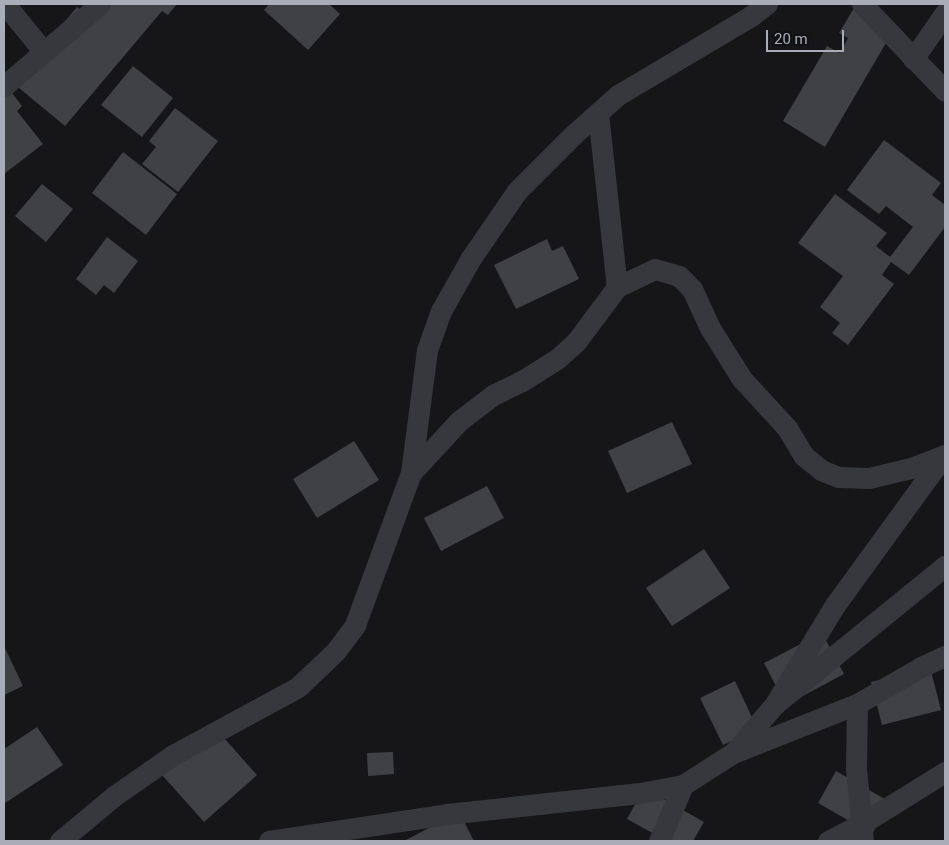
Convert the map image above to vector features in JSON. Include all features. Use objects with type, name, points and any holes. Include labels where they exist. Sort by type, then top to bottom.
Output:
[{"type":"street","points":[[5,4],[44,52]]},
{"type":"street","points":[[4,86],[100,4]]},
{"type":"street","points":[[60,841],[114,796],[173,755],[298,687],[336,652],[355,625],[411,473],[427,350],[440,311],[471,258],[517,190],[618,95],[751,16],[767,4]]},
{"type":"street","points":[[862,4],[913,60],[945,91]]},
{"type":"street","points":[[913,60],[945,13]]},
{"type":"street","points":[[598,113],[617,286]]},
{"type":"street","points":[[411,473],[459,421],[492,395],[522,381],[557,359],[576,342],[617,286],[655,269],[679,276],[692,290],[710,328],[742,379],[787,428],[804,456],[821,470],[838,477],[869,478],[911,468],[945,454]]},
{"type":"street","points":[[733,753],[775,704],[836,605],[945,454]]},
{"type":"street","points":[[775,704],[945,566]]},
{"type":"street","points":[[269,841],[447,814],[640,793],[683,785],[733,753],[857,704],[921,667],[945,656]]},
{"type":"street","points":[[857,704],[856,752],[862,833]]},
{"type":"street","points":[[828,841],[862,833],[945,772]]},
{"type":"street","points":[[659,841],[683,785]]},
{"type":"building","points":[[105,4],[177,4],[168,15],[162,11],[65,126],[13,83],[77,7],[92,19]]},
{"type":"building","points":[[269,4],[329,4],[340,14],[308,50],[264,10]]},
{"type":"building","points":[[854,8],[893,31],[825,147],[783,121],[827,46],[840,53],[848,38],[839,33]]},
{"type":"building","points":[[133,66],[173,98],[142,137],[101,105]]},
{"type":"building","points":[[6,85],[22,106],[17,111],[43,144],[4,174],[4,87]]},
{"type":"building","points":[[175,108],[218,141],[178,192],[142,164],[156,147],[149,141]]},
{"type":"building","points":[[884,140],[941,183],[932,195],[945,205],[945,227],[909,275],[891,262],[882,275],[894,284],[848,345],[832,333],[840,323],[820,307],[843,276],[798,243],[835,194],[887,233],[876,246],[890,257],[913,227],[886,206],[879,214],[847,190]]},
{"type":"building","points":[[123,152],[177,194],[146,235],[92,193]]},
{"type":"building","points":[[42,184],[73,209],[46,242],[15,216]]},
{"type":"building","points":[[107,237],[138,261],[114,293],[104,285],[96,295],[76,279]]},
{"type":"building","points":[[547,239],[552,251],[563,246],[579,279],[516,309],[494,265]]},
{"type":"building","points":[[672,422],[692,464],[627,493],[608,451]]},
{"type":"building","points":[[354,441],[379,480],[317,518],[293,479]]},
{"type":"building","points":[[487,486],[504,518],[441,551],[424,518]]},
{"type":"building","points":[[704,549],[730,588],[672,626],[646,588]]},
{"type":"building","points":[[822,633],[844,674],[786,705],[764,663]]},
{"type":"building","points":[[4,646],[23,686],[4,695]]},
{"type":"building","points":[[930,667],[941,710],[882,725],[871,682]]},
{"type":"building","points":[[735,681],[757,728],[723,745],[700,698]]},
{"type":"building","points":[[37,727],[63,765],[5,803],[4,749]]},
{"type":"building","points":[[215,728],[257,775],[204,822],[162,775]]},
{"type":"building","points":[[393,752],[394,774],[368,776],[367,753]]},
{"type":"building","points":[[836,771],[890,802],[872,834],[818,803]]},
{"type":"building","points":[[644,788],[704,822],[693,841],[667,841],[627,819]]},
{"type":"building","points":[[459,812],[474,841],[404,841]]}]
